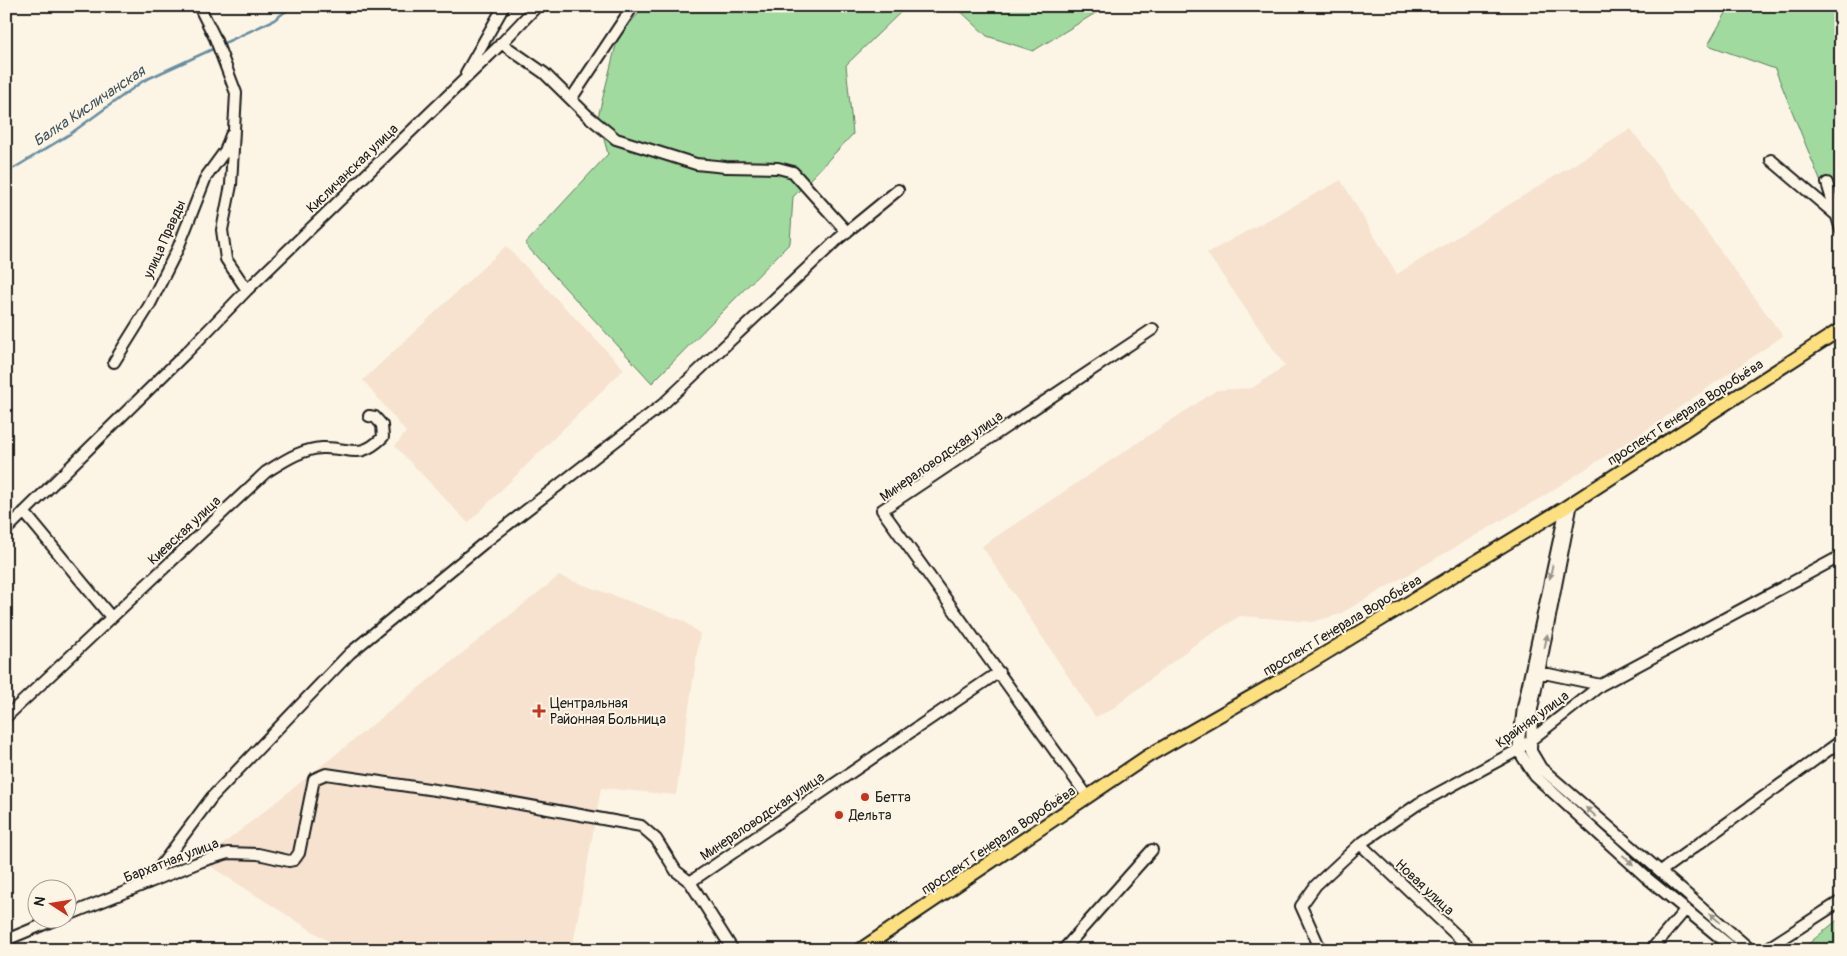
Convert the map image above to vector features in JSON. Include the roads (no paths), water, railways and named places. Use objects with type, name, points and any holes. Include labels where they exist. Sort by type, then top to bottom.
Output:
[{"type":"main road","name":"проспект Генерала Воробьёва","points":[[860,950],[1148,756],[1293,673],[1568,510],[1841,329]]},
{"type":"main road","name":"проспект Генерала Воробьёва","points":[[869,950],[1149,764],[1568,510],[1841,338]]},
{"type":"street","name":"улица Правды","points":[[199,6],[215,38],[236,93],[231,185],[222,230],[226,258],[247,290]]},
{"type":"street","points":[[461,82],[504,6]]},
{"type":"street","name":"Кисличанская улица","points":[[24,512],[537,6]]},
{"type":"street","points":[[571,99],[633,6]]},
{"type":"street","points":[[501,43],[544,73],[616,139],[696,164],[726,167],[778,168],[793,172],[847,232]]},
{"type":"street","name":"улица Правды","points":[[114,362],[149,306],[178,248],[206,177],[225,151],[234,125]]},
{"type":"street","points":[[1771,160],[1836,215]]},
{"type":"street","points":[[1827,183],[1841,230]]},
{"type":"street","points":[[148,883],[212,797],[350,653],[484,543],[662,405],[847,232],[898,190]]},
{"type":"street","name":"Минераловодская улица","points":[[1088,797],[882,510],[1153,329]]},
{"type":"street","name":"Киевская улица","points":[[6,717],[266,472],[297,453],[322,448],[360,452],[372,447],[383,437],[382,425],[375,416],[369,416]]},
{"type":"street","points":[[1568,510],[1532,709],[1531,751],[1541,768],[1752,950]]},
{"type":"street","points":[[1568,510],[1523,707],[1518,750],[1535,776],[1735,950]]},
{"type":"street","points":[[6,530],[24,512],[111,617]]},
{"type":"street","name":"Крайняя улица","points":[[1319,948],[1301,906],[1316,885],[1360,844],[1418,804],[1518,750],[1601,686],[1841,556]]},
{"type":"street","name":"Минераловодская улица","points":[[690,882],[999,672]]},
{"type":"street","points":[[1539,672],[1601,686]]},
{"type":"street","points":[[1660,871],[1841,741]]},
{"type":"street","name":"Бархатная улица","points":[[78,911],[202,861],[228,853],[246,853],[288,861],[294,860],[299,853],[314,779],[320,775],[332,774],[476,796],[641,826],[656,839],[676,871],[690,882]]},
{"type":"street","name":"Новая улица","points":[[1360,844],[1472,950]]},
{"type":"street","points":[[1063,950],[1152,850]]},
{"type":"street","points":[[690,882],[732,950]]},
{"type":"street","points":[[1765,950],[1841,901]]},
{"type":"street","points":[[1650,950],[1686,909]]},
{"type":"street","points":[[6,940],[35,928]]},
{"type":"waterway","name":"Балка Кисличанская","points":[[220,45],[274,20],[293,6]]},
{"type":"waterway","name":"Балка Кисличанская","points":[[6,173],[70,134],[143,81],[215,48]]},
{"type":"place","name":"Центральная Районная Больница","points":[[539,711]]},
{"type":"place","name":"Бетта","points":[[865,797]]},
{"type":"place","name":"Дельта","points":[[839,815]]}]
